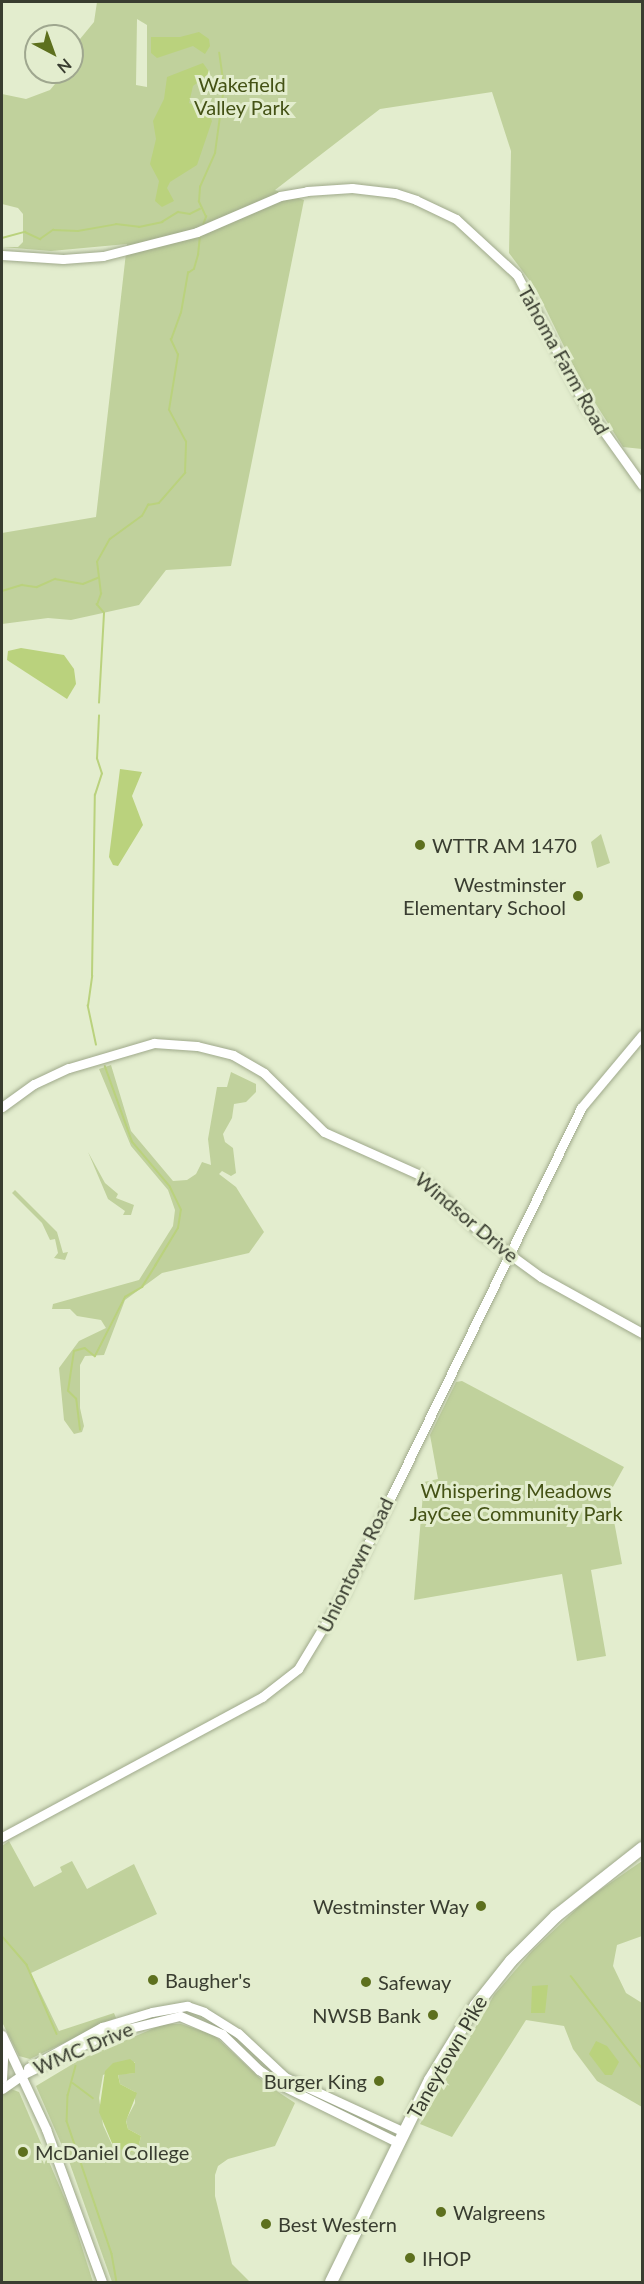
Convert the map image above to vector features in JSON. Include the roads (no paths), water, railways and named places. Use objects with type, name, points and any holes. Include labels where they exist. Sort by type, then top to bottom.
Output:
[{"type":"highway","name":"Taneytown Pike","points":[[331,2283],[440,2062],[491,1985],[556,1916],[642,1848]]},
{"type":"main road","name":"Tahoma Farm Road","points":[[2,255],[63,259],[103,256],[201,230],[280,196],[334,188],[395,193],[456,219],[517,275],[585,405],[642,485]]},
{"type":"main road","name":"Uniontown Road","points":[[2,1838],[262,1696],[298,1669],[345,1591],[581,1108],[642,1035]]},
{"type":"main road","name":"Windsor Drive","points":[[2,1107],[52,1075],[118,1052],[154,1043],[222,1051],[264,1074],[298,1111],[332,1137],[395,1162],[426,1179],[475,1228],[508,1254],[566,1294],[642,1333]]},
{"type":"main road","name":"WMC Drive","points":[[2,2089],[22,2075],[106,2034],[180,2016],[200,2021],[222,2034],[259,2070],[283,2086],[401,2138]]},
{"type":"main road","points":[[3,2037],[22,2075],[77,2205],[102,2283]]},
{"type":"main road","points":[[2,2079],[3,2037]]},
{"type":"waterway","points":[[203,225],[206,217],[199,202],[200,187],[215,153],[224,87],[219,53]]},
{"type":"waterway","points":[[2,238],[25,232],[40,239],[53,230],[78,231],[116,224],[139,227],[162,222],[178,212],[190,214],[200,209]]},
{"type":"waterway","points":[[99,703],[104,613],[97,605],[101,594],[97,562],[110,539],[142,516],[148,505],[159,503],[185,473],[186,442],[169,410],[178,355],[171,340],[181,313],[188,273],[194,269],[198,255],[200,235]]},
{"type":"waterway","points":[[2,591],[22,585],[37,587],[55,579],[83,584],[98,578]]},
{"type":"waterway","points":[[96,1045],[88,1006],[92,976],[95,795],[102,774],[97,759],[99,716]]},
{"type":"waterway","points":[[80,1430],[76,1399],[68,1391],[74,1351],[85,1348],[95,1356],[125,1297],[142,1287],[178,1228],[181,1210],[170,1187],[132,1142],[105,1067]]},
{"type":"waterway","points":[[2,1936],[27,1965],[57,2034]]},
{"type":"waterway","points":[[571,1976],[642,2068]]},
{"type":"waterway","points":[[76,2066],[68,2095],[67,2121],[112,2254],[117,2282]]},
{"type":"waterway","points":[[73,2083],[93,2098]]},
{"type":"place","name":"WTTR AM 1470","points":[[420,845]]},
{"type":"place","name":"Westminster Elementary School","points":[[578,896]]},
{"type":"place","name":"Westminster Way","points":[[481,1906]]},
{"type":"place","name":"Baugher's","points":[[153,1980]]},
{"type":"place","name":"Safeway","points":[[366,1982]]},
{"type":"place","name":"NWSB Bank","points":[[433,2015]]},
{"type":"place","name":"Burger King","points":[[379,2081]]},
{"type":"place","name":"McDaniel College","points":[[23,2152]]},
{"type":"place","name":"Walgreens","points":[[441,2212]]},
{"type":"place","name":"Best Western","points":[[266,2224]]},
{"type":"place","name":"IHOP","points":[[410,2258]]},
{"type":"park label","name":"Wakefield Valley Park","points":[[242,96]]},
{"type":"park label","name":"Whispering Meadows JayCee Community Park","points":[[516,1502]]}]
